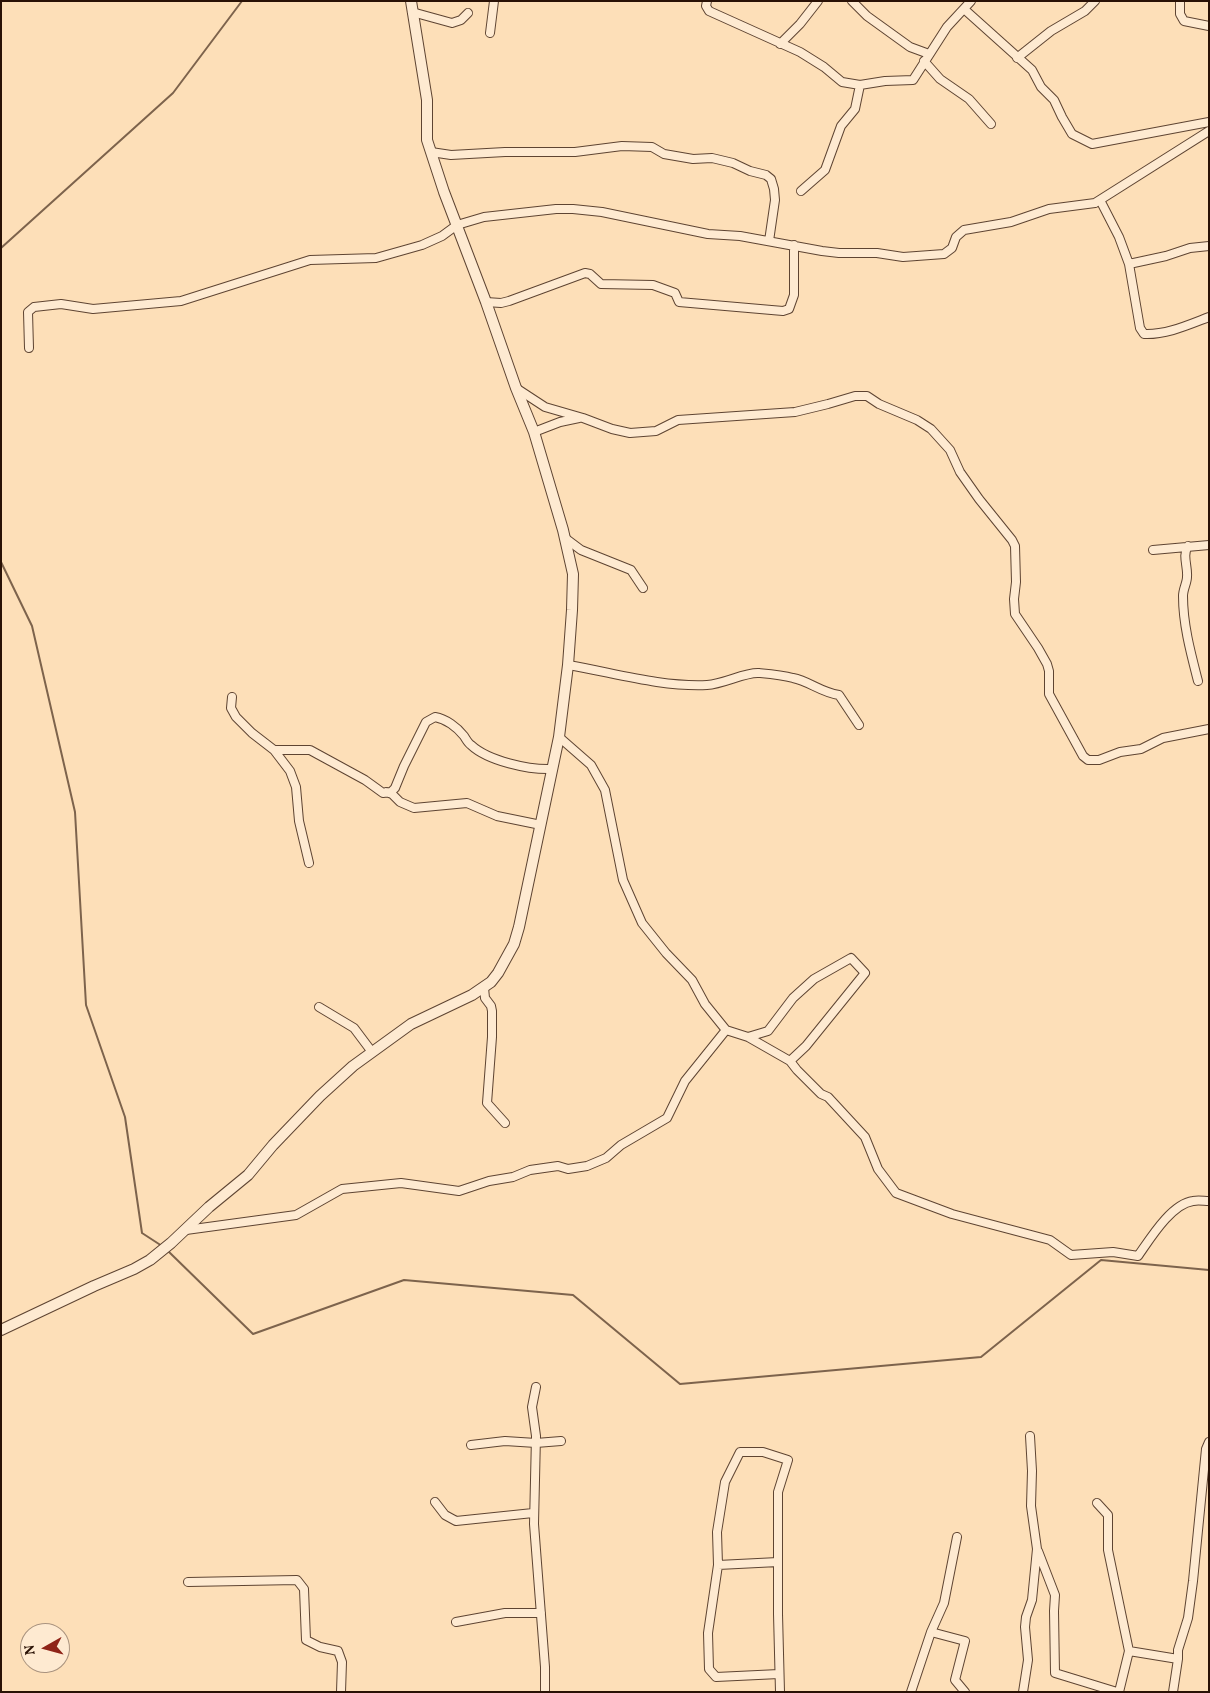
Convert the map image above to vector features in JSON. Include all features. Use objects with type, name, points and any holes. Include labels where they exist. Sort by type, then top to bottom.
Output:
[{"type":"street","points":[[490,33],[494,1]]},
{"type":"street","points":[[708,1],[706,6],[708,11],[800,52],[824,67],[842,82],[860,85],[885,81],[912,80],[947,27],[971,1]]},
{"type":"street","points":[[780,44],[800,24],[818,1]]},
{"type":"street","points":[[852,1],[867,16],[910,47],[930,54]]},
{"type":"street","points":[[1017,58],[1051,31],[1085,11],[1095,1]]},
{"type":"street","points":[[1180,1],[1180,14],[1184,20],[1209,26]]},
{"type":"street","points":[[411,7],[425,17],[452,23],[460,20],[468,13]]},
{"type":"street","points":[[1,1330],[150,1260],[248,1174],[272,1145],[320,1096],[372,1052],[411,1024],[460,1002],[484,988],[498,973],[514,944],[525,906],[559,737],[568,665],[573,574],[548,475],[534,432],[456,225],[431,152],[426,128],[427,100],[411,7]]},
{"type":"street","points":[[964,8],[1032,70],[1041,87],[1054,100],[1072,134],[1092,144],[1209,122]]},
{"type":"street","points":[[924,61],[940,79],[969,99],[990,124]]},
{"type":"street","points":[[801,191],[825,170],[841,126],[855,109],[860,85]]},
{"type":"street","points":[[29,348],[28,312],[34,308],[68,304],[93,309],[181,301],[310,260],[386,256],[422,245],[442,236],[456,225],[494,215],[573,209],[602,212],[708,234],[725,234],[839,253],[877,252],[903,257],[944,254],[952,248],[956,237],[964,230],[1011,222],[1049,209],[1095,203],[1209,131]]},
{"type":"street","points":[[431,152],[451,155],[505,152],[575,152],[622,146],[652,147],[664,154],[693,159],[712,158],[733,163],[750,171],[766,175],[771,179],[775,200],[769,241]]},
{"type":"street","points":[[1100,200],[1119,237],[1129,264],[1140,328],[1144,334],[1154,334],[1181,328],[1209,318]]},
{"type":"street","points":[[486,302],[501,303],[509,301],[585,273],[590,274],[601,284],[653,285],[675,293],[678,302],[783,311],[789,309],[794,295],[794,245]]},
{"type":"street","points":[[1129,264],[1166,256],[1190,248],[1209,246]]},
{"type":"street","points":[[516,388],[545,407],[630,433],[656,431],[678,420],[795,412],[856,396],[868,396],[879,404],[917,420],[931,429],[950,450],[960,472],[1015,546],[1015,614],[1047,664],[1049,671],[1049,694],[1083,756],[1088,760],[1099,760],[1120,752],[1140,750],[1164,738],[1209,729]]},
{"type":"street","points":[[534,432],[560,422],[584,418]]},
{"type":"street","points":[[565,538],[581,550],[631,570],[643,588]]},
{"type":"street","points":[[1153,550],[1209,545]]},
{"type":"street","points":[[1188,546],[1184,555],[1187,578],[1183,594],[1189,646],[1198,681]]},
{"type":"street","points":[[568,665],[671,684],[709,685],[756,673],[794,678],[826,693],[839,695],[859,725]]},
{"type":"street","points":[[232,697],[231,708],[236,717],[252,733],[274,750],[290,771],[296,787],[299,821],[309,863]]},
{"type":"street","points":[[386,792],[391,792],[395,788],[426,722],[435,717],[443,718],[462,734],[470,745],[488,756],[540,770],[552,769]]},
{"type":"street","points":[[559,737],[591,765],[604,790],[623,880],[642,923],[666,953],[692,980],[705,1004],[726,1030],[748,1037],[790,1061],[821,1094],[828,1097],[865,1137],[878,1168],[896,1193],[952,1214],[1050,1240],[1071,1255],[1113,1252],[1138,1256],[1157,1228],[1172,1212],[1192,1200],[1209,1202]]},
{"type":"street","points":[[274,750],[310,750],[365,780],[384,793],[392,794],[400,802],[414,808],[467,803],[496,816],[541,825]]},
{"type":"street","points":[[748,1037],[768,1031],[793,998],[814,979],[851,958],[865,974],[806,1046],[790,1061]]},
{"type":"street","points":[[484,988],[485,998],[492,1011],[487,1103],[505,1123]]},
{"type":"street","points":[[319,1007],[354,1028],[372,1052]]},
{"type":"street","points":[[186,1230],[296,1215],[342,1189],[401,1183],[459,1191],[489,1181],[513,1178],[530,1170],[558,1166],[568,1169],[587,1166],[606,1158],[621,1145],[667,1118],[685,1081],[726,1030]]},
{"type":"street","points":[[536,1387],[532,1407],[536,1425],[534,1512],[545,1667],[545,1692]]},
{"type":"street","points":[[1023,1692],[1028,1660],[1025,1627],[1026,1617],[1032,1600],[1037,1549],[1031,1506],[1030,1436]]},
{"type":"street","points":[[471,1445],[505,1441],[536,1443],[561,1441]]},
{"type":"street","points":[[1173,1692],[1178,1650],[1188,1618],[1208,1447]]},
{"type":"street","points":[[779,1674],[716,1677],[710,1669],[708,1633],[718,1565],[717,1532],[725,1482],[740,1452],[763,1452],[788,1460],[778,1492],[780,1692]]},
{"type":"street","points":[[435,1502],[445,1515],[456,1521],[534,1512]]},
{"type":"street","points":[[1037,1549],[1055,1594],[1054,1673],[1118,1692],[1129,1651],[1108,1550],[1108,1515],[1097,1503]]},
{"type":"street","points":[[912,1692],[931,1632],[944,1603],[957,1536]]},
{"type":"street","points":[[718,1565],[778,1562]]},
{"type":"street","points":[[188,1582],[297,1580],[304,1589],[306,1640],[320,1647],[338,1651],[342,1662],[341,1692]]},
{"type":"street","points":[[456,1622],[505,1613],[541,1613]]},
{"type":"street","points":[[931,1632],[965,1641],[955,1680],[965,1692]]},
{"type":"street","points":[[1129,1651],[1178,1658]]},
{"type":"waterway","points":[[1,248],[173,93],[242,1]]},
{"type":"waterway","points":[[1,562],[32,626],[75,812],[86,1005],[125,1117],[142,1233],[162,1246]]},
{"type":"waterway","points":[[168,1251],[253,1334],[404,1280],[573,1295],[680,1384],[981,1357],[1101,1260],[1209,1270]]}]
